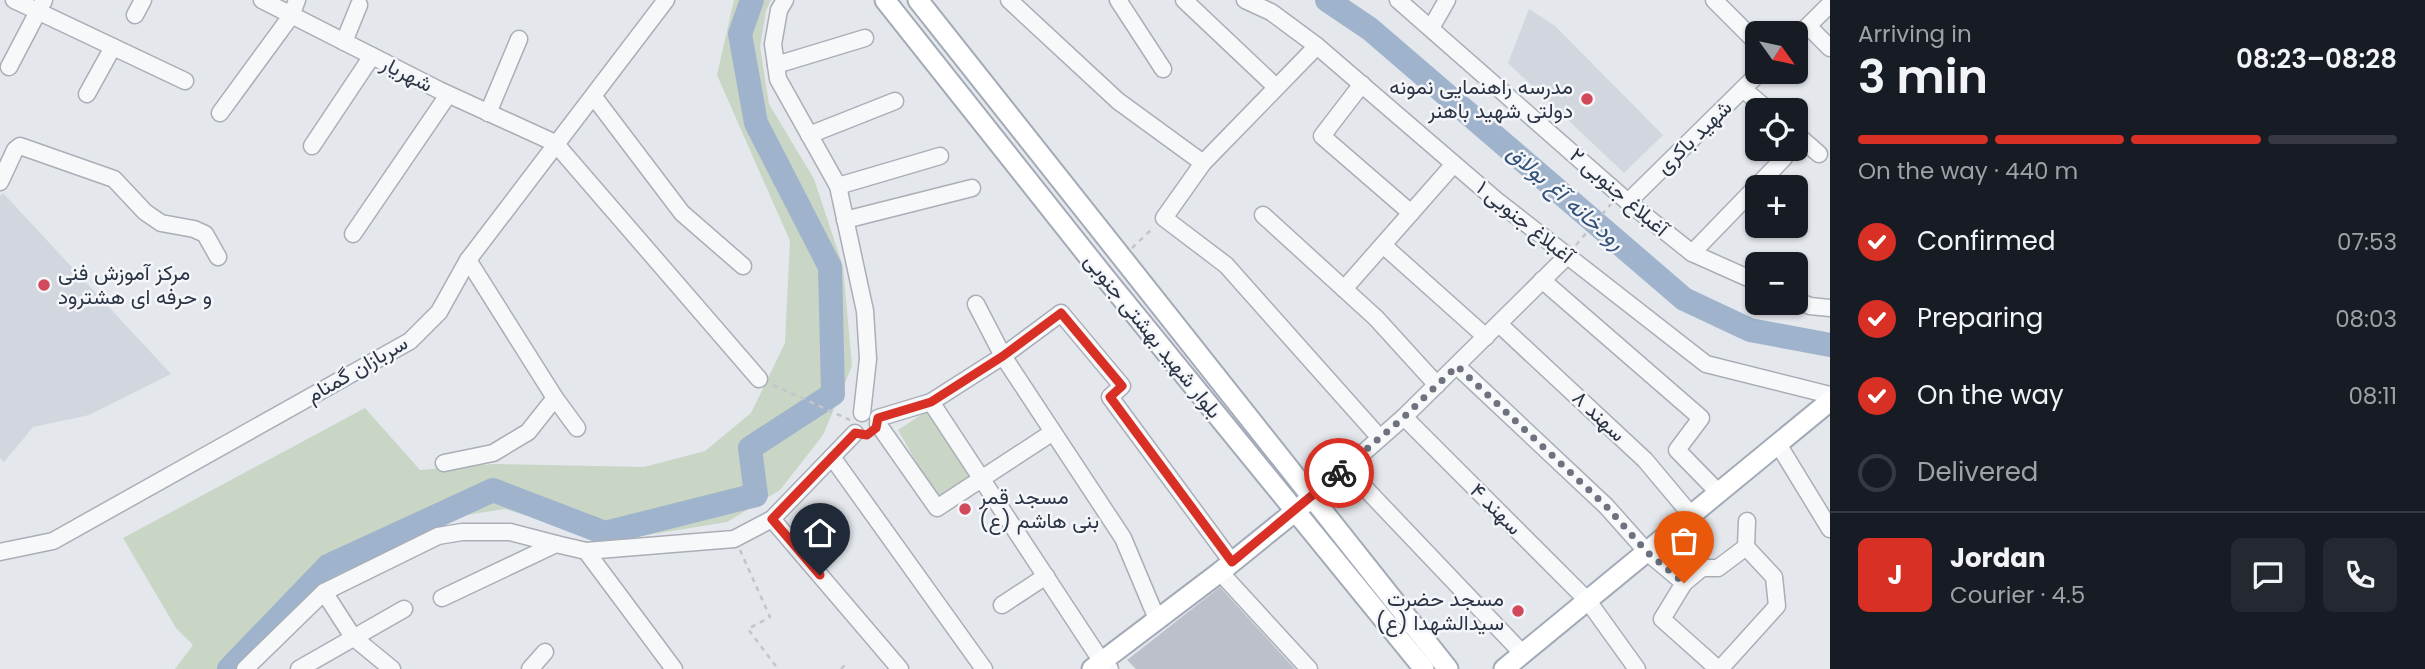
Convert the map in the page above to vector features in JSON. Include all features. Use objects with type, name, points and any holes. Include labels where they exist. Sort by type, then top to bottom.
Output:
[{"type":"main road","name":"بلوار شهید بهشتی جنوبی","points":[[884,0],[1424,669]]},
{"type":"main road","name":"بلوار شهید بهشتی جنوبی","points":[[918,0],[1448,669]]},
{"type":"main road","points":[[1504,669],[1830,401]]},
{"type":"main road","points":[[1102,667],[1313,497]]},
{"type":"street","points":[[14,0],[41,6],[113,47],[185,81]]},
{"type":"street","points":[[135,15],[143,0]]},
{"type":"street","name":"شهریار","points":[[262,0],[448,95],[555,143]]},
{"type":"street","points":[[220,113],[291,16],[297,0]]},
{"type":"street","name":"سربازان گمنام","points":[[0,552],[54,541],[410,341],[439,312],[468,260],[666,0]]},
{"type":"street","points":[[785,0],[779,10],[773,44],[778,79],[838,186],[865,311],[868,359],[857,422],[867,435],[878,421],[931,402],[1003,356],[1061,313],[1122,386],[1110,397],[1226,567],[1309,669]]},
{"type":"street","points":[[1009,0],[1118,101],[1203,163]]},
{"type":"street","points":[[1118,0],[1163,69]]},
{"type":"street","points":[[1184,0],[1276,88]]},
{"type":"street","name":"آغبلاغ جنوبی ۱","points":[[1245,0],[1270,12],[1317,46],[1496,200],[1706,364],[1830,395]]},
{"type":"street","name":"آغبلاغ جنوبی ۲","points":[[1398,0],[1624,198],[1692,253],[1745,277]]},
{"type":"street","points":[[1431,28],[1447,0]]},
{"type":"street","points":[[1714,0],[1745,31]]},
{"type":"street","points":[[1830,4],[1808,26],[1830,48]]},
{"type":"street","points":[[344,42],[359,5]]},
{"type":"street","points":[[9,67],[41,6]]},
{"type":"street","points":[[776,65],[865,38]]},
{"type":"street","points":[[488,113],[519,39]]},
{"type":"street","points":[[1317,46],[1203,163],[1164,218],[1226,265],[1380,438]]},
{"type":"street","points":[[87,94],[113,47]]},
{"type":"street","points":[[312,146],[372,56]]},
{"type":"street","points":[[1362,84],[1322,136],[1411,213]]},
{"type":"street","name":"شهید باکری","points":[[1624,198],[1748,84]]},
{"type":"street","points":[[1743,89],[1754,98]]},
{"type":"street","points":[[353,234],[448,95]]},
{"type":"street","points":[[594,97],[682,213],[743,266]]},
{"type":"street","points":[[809,135],[895,101]]},
{"type":"street","points":[[555,143],[759,379]]},
{"type":"street","points":[[1808,144],[1819,154]]},
{"type":"street","points":[[0,182],[15,150],[20,146],[114,179],[145,212],[161,223],[194,229],[205,234],[218,257]]},
{"type":"street","points":[[838,186],[940,156]]},
{"type":"street","points":[[1692,253],[1781,161]]},
{"type":"street","points":[[1345,289],[1454,164]]},
{"type":"street","points":[[845,220],[972,188]]},
{"type":"street","points":[[1263,215],[1376,318],[1437,385]]},
{"type":"street","points":[[1383,245],[1486,337]]},
{"type":"street","points":[[1313,497],[1404,417],[1567,256]]},
{"type":"street","points":[[468,260],[555,398],[577,428]]},
{"type":"street","points":[[1542,280],[1701,418],[1677,450],[1719,493]]},
{"type":"street","points":[[976,304],[1003,356],[1123,538],[1157,620]]},
{"type":"street","points":[[1808,305],[1830,308]]},
{"type":"street","name":"سهند ۸","points":[[1499,324],[1645,460],[1692,516]]},
{"type":"street","points":[[1457,366],[1606,506],[1647,552],[1684,583]]},
{"type":"street","points":[[444,463],[493,453],[517,439],[528,432],[555,398]]},
{"type":"street","points":[[931,402],[1046,576],[1102,667]]},
{"type":"street","points":[[245,669],[324,592],[438,536],[462,532],[510,532],[586,551],[734,539],[772,519],[832,457],[857,422],[873,412],[936,508],[1053,432]]},
{"type":"street","name":"سهند ۴","points":[[1404,417],[1588,601],[1637,669]]},
{"type":"street","points":[[1778,444],[1830,529]]},
{"type":"street","points":[[832,457],[984,669]]},
{"type":"street","points":[[1346,468],[1523,654]]},
{"type":"street","points":[[772,519],[900,669]]},
{"type":"street","points":[[1746,547],[1718,568],[1702,568],[1684,583],[1662,619],[1719,669],[1777,606],[1774,577],[1746,547],[1747,522]]},
{"type":"street","points":[[442,598],[556,544]]},
{"type":"street","points":[[586,551],[674,669]]},
{"type":"street","points":[[1002,605],[1046,576]]},
{"type":"street","points":[[324,592],[352,637],[392,669]]},
{"type":"street","points":[[299,669],[404,609]]},
{"type":"street","points":[[530,669],[545,652]]},
{"type":"path","points":[[1567,256],[1624,198]]},
{"type":"path","points":[[1122,257],[1164,218]]},
{"type":"path","points":[[759,379],[857,422]]},
{"type":"path","points":[[734,539],[769,618],[748,629],[778,669]]},
{"type":"path","points":[[841,669],[845,665]]},
{"type":"shaded area","name":"مدرسه راهنمایی نمونه دولتی شهید باهنر","points":[[1529,9],[1555,26],[1663,135],[1624,173],[1508,63]]},
{"type":"shaded area","name":"مرکز آموزش فنی و حرفه ای هشترود","points":[[3,193],[171,374],[89,415],[33,427],[4,462],[0,458],[0,196]]},
{"type":"green space","points":[[734,0],[771,0],[766,11],[760,47],[769,104],[814,179],[843,266],[852,366],[823,435],[780,490],[727,522],[610,541],[505,509],[453,517],[329,572],[242,669],[175,669],[193,645],[176,628],[123,538],[365,408],[420,470],[493,464],[644,467],[705,451],[751,413],[785,343],[790,241],[717,75]]},
{"type":"green space","points":[[930,409],[975,480],[939,502],[898,430]]},
{"type":"building","points":[[1220,587],[1295,669],[1136,669],[1127,660]]},
{"type":"waterway","points":[[229,669],[328,566],[493,490],[605,533],[756,495],[750,448],[833,394],[830,267],[756,123],[740,34],[752,0]]},
{"type":"waterway","name":"رودخانه آغ بولاق","points":[[1327,0],[1370,29],[1684,299],[1750,330],[1830,345]]},
{"type":"way so far","points":[[1339,473],[1404,417],[1457,366],[1606,506],[1647,552],[1684,583]]},
{"type":"place","name":"مدرسه راهنمایی نمونه دولتی شهید باهنر","points":[[1587,99]]},
{"type":"place","name":"مرکز آموزش فنی و حرفه ای هشترود","points":[[44,285]]},
{"type":"place","name":"مسجد قمر بنی هاشم (ع)","points":[[965,509]]},
{"type":"place","name":"مسجد حضرت سیدالشهدا (ع)","points":[[1518,611]]},
{"type":"route","points":[[820,575],[772,519],[855,433],[867,435],[876,428],[878,418],[931,402],[1003,356],[1061,313],[1122,386],[1110,397],[1232,562],[1339,473]]}]
